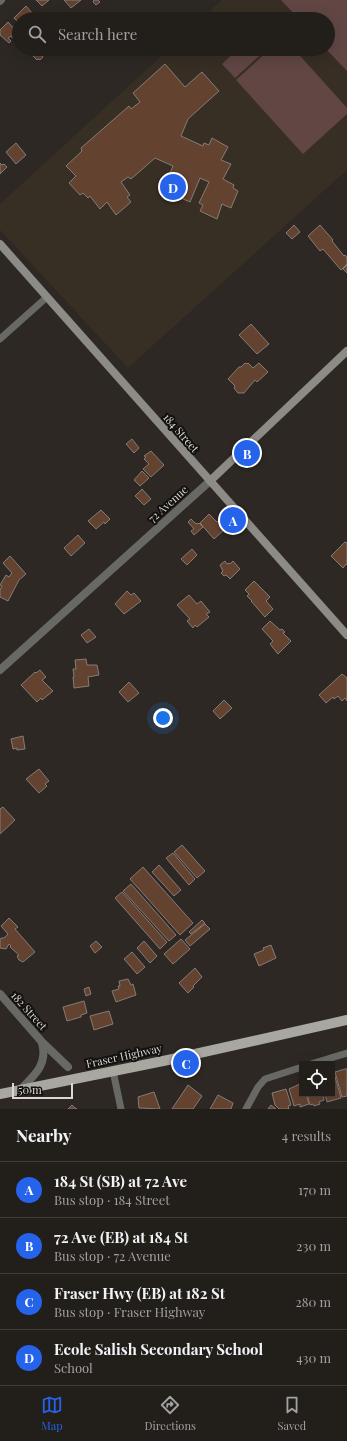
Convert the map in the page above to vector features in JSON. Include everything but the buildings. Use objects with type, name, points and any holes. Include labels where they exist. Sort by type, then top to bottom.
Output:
[{"type":"main road","name":"184 Street","points":[[0,244],[347,635]]},
{"type":"main road","name":"72 Avenue","points":[[210,481],[347,351]]},
{"type":"main road","name":"Fraser Highway","points":[[0,1094],[347,1020]]},
{"type":"street","points":[[0,339],[47,297]]},
{"type":"street","name":"72 Avenue","points":[[0,670],[210,481]]},
{"type":"street","name":"182 Street","points":[[0,994],[42,1042],[68,1066]]},
{"type":"street","name":"182 Street","points":[[21,1089],[37,1072],[44,1059],[42,1042]]},
{"type":"street","points":[[321,1061],[347,1053]]},
{"type":"street","points":[[246,1109],[258,1087],[265,1079],[299,1068]]},
{"type":"street","points":[[113,1071],[120,1109]]},
{"type":"shaded area","points":[[222,0],[347,0],[347,170],[128,368],[0,230],[0,204],[161,56],[335,56],[335,12],[209,12]]},
{"type":"shaded area","points":[[281,0],[347,0],[347,71],[333,56],[335,56],[335,12],[292,12]]},
{"type":"shaded area","points":[[231,56],[259,56],[235,78],[222,64]]},
{"type":"shaded area","points":[[262,56],[300,56],[347,108],[347,114],[303,154],[236,80]]},
{"type":"place","name":"Ecole Salish Secondary School","points":[[173,187]]},
{"type":"place","name":"72 Ave (EB) at 184 St","points":[[247,453]]},
{"type":"place","name":"184 St (SB) at 72 Ave","points":[[233,520]]},
{"type":"place","name":"Fraser Hwy (EB) at 182 St","points":[[186,1063]]}]
